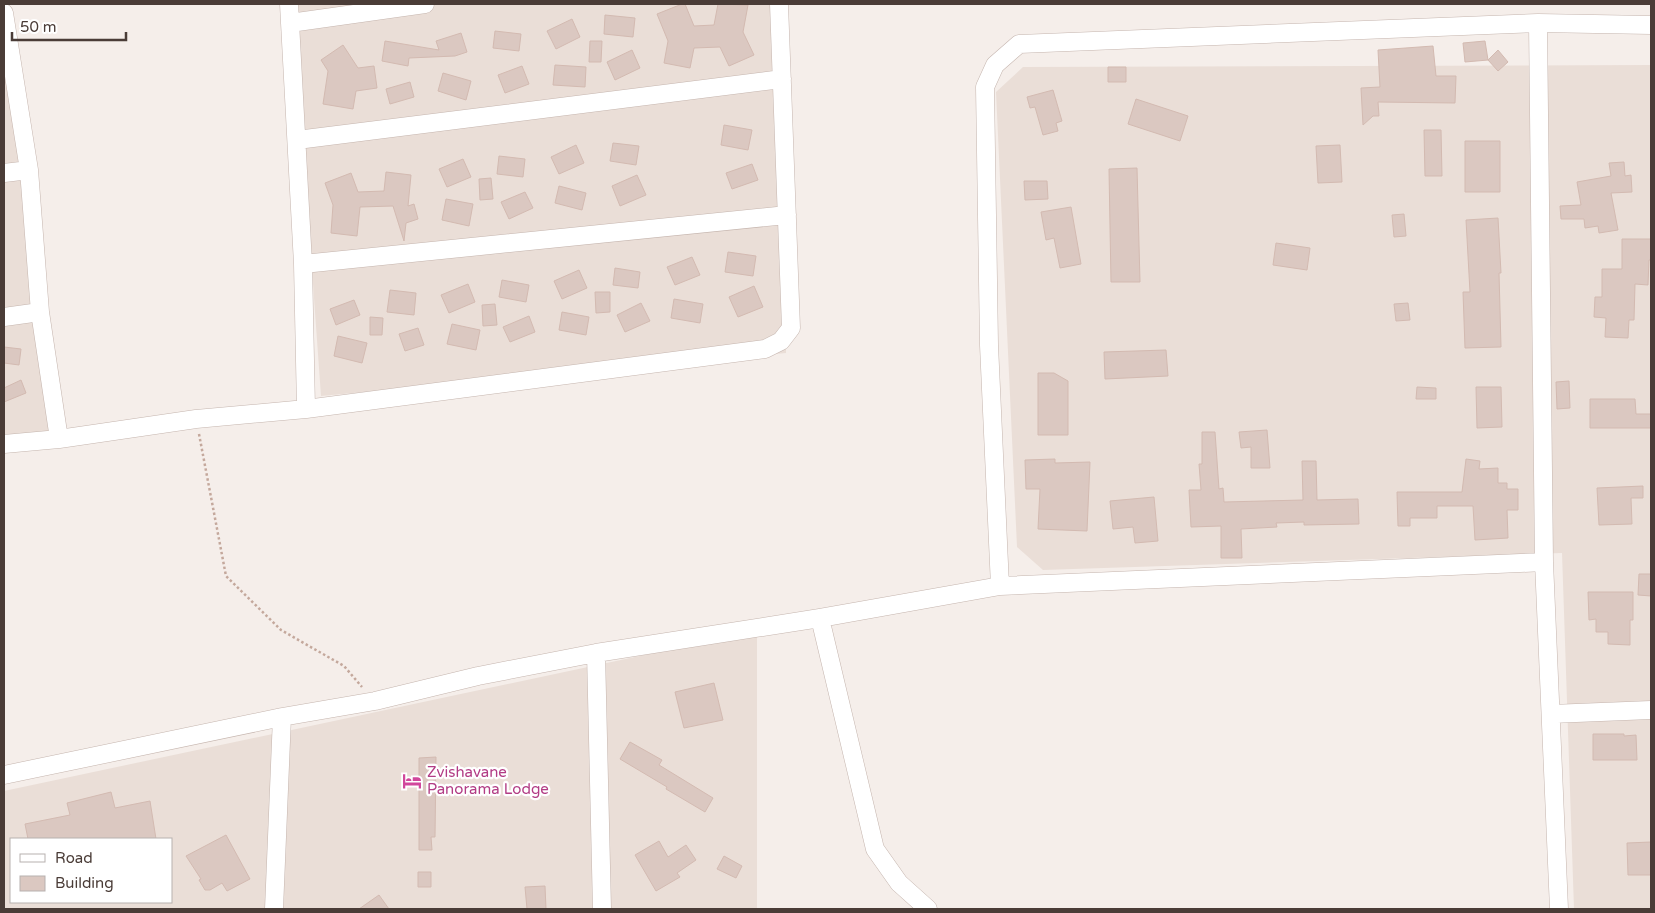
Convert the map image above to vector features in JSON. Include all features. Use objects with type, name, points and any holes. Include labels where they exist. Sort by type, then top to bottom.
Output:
[{"type":"street","points":[[289,4],[303,264],[306,409]]},
{"type":"street","points":[[290,23],[426,4]]},
{"type":"street","points":[[4,444],[59,440],[196,419],[306,409],[765,349],[781,341],[791,328],[779,4]]},
{"type":"street","points":[[4,13],[7,54],[29,170],[40,312],[59,440]]},
{"type":"street","points":[[1538,23],[1544,562],[1559,909]]},
{"type":"street","points":[[1000,586],[989,345],[985,87],[995,65],[1019,44],[1538,23],[1651,25]]},
{"type":"street","points":[[296,140],[782,79]]},
{"type":"street","points":[[4,173],[29,170]]},
{"type":"street","points":[[303,264],[787,214]]},
{"type":"street","points":[[4,317],[40,312]]},
{"type":"street","points":[[4,775],[282,717],[375,701],[478,676],[596,653],[820,618],[1000,586],[1544,562]]},
{"type":"street","points":[[820,618],[875,849],[899,883],[928,909]]},
{"type":"street","points":[[596,653],[602,909]]},
{"type":"street","points":[[1551,714],[1651,710]]},
{"type":"street","points":[[274,909],[282,717]]},
{"type":"path","points":[[196,419],[226,576],[281,630],[344,666],[375,701]]},
{"type":"shaded area","points":[[4,4],[6,4],[53,441],[4,447]]},
{"type":"shaded area","points":[[293,4],[786,4],[786,353],[321,396]]},
{"type":"shaded area","points":[[1651,65],[1651,909],[1574,909],[1562,553],[1043,570],[1017,547],[996,92],[1023,67]]},
{"type":"shaded area","points":[[757,631],[757,909],[4,909],[4,791]]},
{"type":"building","points":[[685,4],[694,26],[714,25],[718,4],[748,5],[743,32],[754,55],[729,66],[720,47],[694,48],[690,68],[664,63],[668,41],[657,14]]},
{"type":"building","points":[[605,15],[635,18],[633,37],[604,34]]},
{"type":"building","points":[[572,19],[580,37],[556,49],[547,31]]},
{"type":"building","points":[[495,31],[521,34],[519,51],[493,48]]},
{"type":"building","points":[[461,33],[467,52],[455,56],[409,58],[408,66],[382,61],[385,41],[439,50],[436,41]]},
{"type":"building","points":[[590,41],[602,41],[601,62],[589,62]]},
{"type":"building","points":[[1485,41],[1488,60],[1465,62],[1463,43]]},
{"type":"building","points":[[343,45],[358,68],[374,66],[377,88],[356,91],[353,109],[323,104],[328,71],[321,60]]},
{"type":"building","points":[[1433,46],[1436,76],[1456,76],[1455,103],[1378,102],[1379,116],[1373,116],[1363,125],[1361,88],[1380,87],[1378,50]]},
{"type":"building","points":[[632,50],[640,68],[615,80],[607,62]]},
{"type":"building","points":[[1498,50],[1508,62],[1498,71],[1488,60]]},
{"type":"building","points":[[555,65],[586,67],[585,87],[553,85]]},
{"type":"building","points":[[522,66],[529,84],[505,93],[498,75]]},
{"type":"building","points":[[1108,67],[1126,67],[1126,82],[1108,82]]},
{"type":"building","points":[[443,73],[471,81],[466,100],[438,91]]},
{"type":"building","points":[[410,82],[414,97],[390,104],[386,89]]},
{"type":"building","points":[[1053,90],[1062,121],[1056,123],[1058,131],[1043,135],[1035,107],[1030,108],[1027,97]]},
{"type":"building","points":[[1136,99],[1188,116],[1180,141],[1128,124]]},
{"type":"building","points":[[724,125],[752,130],[748,150],[721,145]]},
{"type":"building","points":[[1424,130],[1441,130],[1442,176],[1425,176]]},
{"type":"building","points":[[1465,141],[1500,141],[1500,192],[1465,192]]},
{"type":"building","points":[[613,143],[639,146],[636,165],[610,161]]},
{"type":"building","points":[[576,145],[584,163],[559,174],[551,157]]},
{"type":"building","points":[[1340,145],[1342,182],[1318,183],[1316,146]]},
{"type":"building","points":[[499,156],[525,159],[523,177],[497,174]]},
{"type":"building","points":[[463,159],[471,177],[447,187],[439,169]]},
{"type":"building","points":[[1624,162],[1625,176],[1631,175],[1632,192],[1611,193],[1618,230],[1599,233],[1598,226],[1585,228],[1584,219],[1561,219],[1560,206],[1581,205],[1577,182],[1611,176],[1609,163]]},
{"type":"building","points":[[752,164],[758,180],[732,189],[726,173]]},
{"type":"building","points":[[1137,168],[1140,282],[1111,282],[1109,169]]},
{"type":"building","points":[[386,172],[411,175],[408,206],[414,204],[418,219],[406,223],[404,241],[393,206],[360,207],[357,236],[331,233],[333,205],[325,183],[351,173],[358,192],[384,191]]},
{"type":"building","points":[[637,175],[646,195],[620,206],[612,186]]},
{"type":"building","points":[[491,178],[493,199],[480,200],[479,179]]},
{"type":"building","points":[[1024,181],[1047,181],[1048,199],[1025,200]]},
{"type":"building","points":[[559,186],[586,193],[582,210],[555,203]]},
{"type":"building","points":[[525,192],[533,208],[509,219],[501,202]]},
{"type":"building","points":[[446,199],[473,204],[469,226],[442,220]]},
{"type":"building","points":[[1071,207],[1081,264],[1060,268],[1054,238],[1046,240],[1041,212]]},
{"type":"building","points":[[1404,214],[1406,236],[1394,237],[1392,215]]},
{"type":"building","points":[[1498,218],[1501,273],[1499,273],[1501,347],[1465,348],[1463,292],[1470,292],[1466,220]]},
{"type":"building","points":[[1622,239],[1651,239],[1648,285],[1635,284],[1634,320],[1629,320],[1628,338],[1605,337],[1606,318],[1594,317],[1595,297],[1602,297],[1602,269],[1622,269]]},
{"type":"building","points":[[1276,243],[1310,248],[1307,270],[1273,265]]},
{"type":"building","points":[[728,252],[756,256],[753,276],[725,272]]},
{"type":"building","points":[[692,257],[700,275],[675,285],[667,267]]},
{"type":"building","points":[[615,268],[640,272],[638,288],[613,285]]},
{"type":"building","points":[[579,270],[587,288],[562,299],[554,281]]},
{"type":"building","points":[[502,280],[529,285],[526,302],[499,297]]},
{"type":"building","points":[[468,284],[475,302],[449,313],[441,295]]},
{"type":"building","points":[[754,286],[763,307],[738,317],[729,297]]},
{"type":"building","points":[[390,290],[416,293],[414,315],[387,312]]},
{"type":"building","points":[[595,292],[610,292],[610,312],[596,313]]},
{"type":"building","points":[[674,299],[703,304],[700,323],[671,318]]},
{"type":"building","points":[[354,300],[360,315],[336,325],[330,309]]},
{"type":"building","points":[[641,303],[650,321],[625,332],[617,315]]},
{"type":"building","points":[[1408,303],[1410,320],[1396,321],[1394,304]]},
{"type":"building","points":[[495,304],[497,325],[483,326],[482,305]]},
{"type":"building","points":[[562,312],[589,317],[586,335],[559,330]]},
{"type":"building","points":[[529,316],[535,332],[510,342],[503,327]]},
{"type":"building","points":[[370,317],[383,318],[382,335],[370,335]]},
{"type":"building","points":[[452,324],[480,330],[476,350],[447,344]]},
{"type":"building","points":[[418,328],[424,345],[405,351],[399,334]]},
{"type":"building","points":[[338,336],[367,343],[362,363],[334,356]]},
{"type":"building","points":[[4,347],[21,349],[19,365],[4,363]]},
{"type":"building","points":[[1166,350],[1168,376],[1105,379],[1104,352]]},
{"type":"building","points":[[1038,373],[1054,373],[1068,381],[1068,435],[1038,435]]},
{"type":"building","points":[[21,380],[26,393],[4,402],[4,388]]},
{"type":"building","points":[[1569,381],[1570,408],[1557,409],[1556,382]]},
{"type":"building","points":[[1417,387],[1436,388],[1436,399],[1416,399]]},
{"type":"building","points":[[1476,387],[1501,387],[1502,427],[1477,428]]},
{"type":"building","points":[[1590,399],[1635,399],[1636,414],[1651,414],[1651,428],[1590,428]]},
{"type":"building","points":[[1267,430],[1270,468],[1251,468],[1251,447],[1241,448],[1239,432]]},
{"type":"building","points":[[1202,432],[1215,432],[1219,489],[1223,488],[1224,502],[1303,500],[1302,461],[1316,461],[1317,500],[1358,499],[1359,524],[1304,525],[1304,522],[1276,523],[1277,527],[1241,529],[1242,558],[1221,558],[1221,526],[1191,527],[1189,490],[1201,490],[1199,464],[1202,464]]},
{"type":"building","points":[[1055,459],[1055,463],[1090,462],[1087,531],[1038,529],[1040,489],[1026,489],[1025,460]]},
{"type":"building","points":[[1466,459],[1480,461],[1479,469],[1498,468],[1498,483],[1507,483],[1507,489],[1518,489],[1518,510],[1507,510],[1508,538],[1475,540],[1473,506],[1437,506],[1437,518],[1410,518],[1410,526],[1398,526],[1397,492],[1462,492]]},
{"type":"building","points":[[1643,486],[1643,498],[1631,498],[1632,524],[1599,525],[1597,488]]},
{"type":"building","points":[[1154,497],[1158,541],[1135,543],[1133,527],[1113,529],[1110,501]]},
{"type":"building","points":[[1639,574],[1651,574],[1651,596],[1638,595]]},
{"type":"building","points":[[1588,592],[1633,592],[1633,620],[1630,620],[1630,645],[1608,644],[1608,632],[1596,632],[1596,619],[1589,620]]},
{"type":"building","points":[[714,683],[723,720],[684,728],[675,692]]},
{"type":"building","points":[[1593,734],[1636,735],[1637,760],[1593,760]]},
{"type":"building","points":[[630,742],[662,760],[659,765],[713,798],[705,812],[620,759]]},
{"type":"building","points":[[436,757],[435,837],[431,837],[432,850],[419,850],[419,758]]},
{"type":"building","points":[[111,792],[115,808],[150,801],[156,838],[28,838],[25,824],[70,815],[67,803]]},
{"type":"building","points":[[226,835],[250,879],[227,891],[222,883],[210,890],[205,890],[199,880],[201,879],[186,856]]},
{"type":"building","points":[[659,841],[668,857],[686,845],[696,860],[677,873],[680,877],[656,891],[635,855]]},
{"type":"building","points":[[1651,842],[1651,875],[1628,875],[1627,843]]},
{"type":"building","points":[[724,856],[742,866],[736,878],[717,869]]},
{"type":"building","points":[[418,872],[431,872],[431,887],[418,887]]},
{"type":"building","points":[[545,886],[546,909],[527,909],[525,887]]},
{"type":"building","points":[[379,895],[389,909],[359,909]]},
{"type":"place","name":"Zvishavane Panorama Lodge","points":[[412,781]]}]
